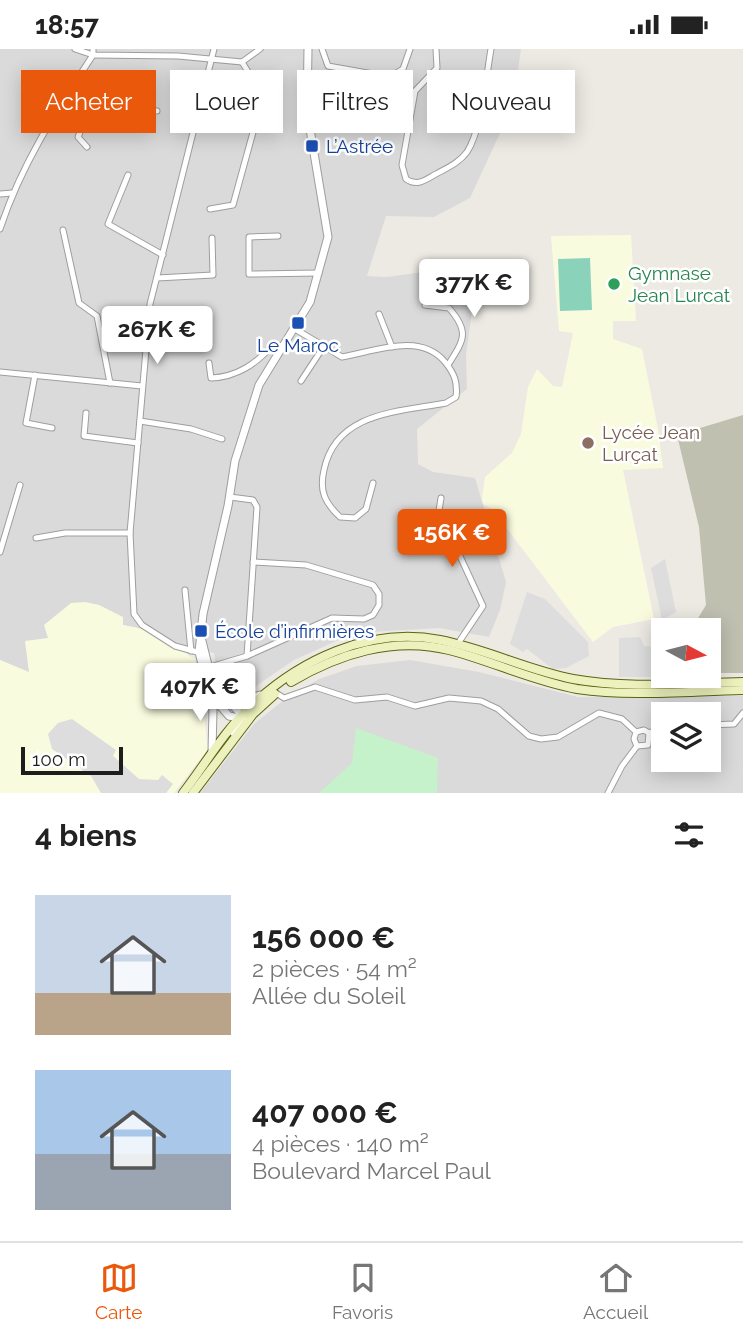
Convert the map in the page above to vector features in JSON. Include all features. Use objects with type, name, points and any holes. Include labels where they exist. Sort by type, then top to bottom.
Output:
[{"type":"main road","points":[[183,793],[243,718],[285,680],[338,648],[395,637],[421,637],[544,673],[598,683],[743,682]]},
{"type":"main road","points":[[193,793],[222,754],[243,718],[276,693],[326,663],[363,651],[400,645],[456,648],[542,681],[580,689],[611,692],[743,690]]},
{"type":"street","points":[[75,49],[93,52],[166,52],[242,62],[260,49]]},
{"type":"street","points":[[198,652],[165,640],[142,625],[134,614],[130,533],[146,329],[214,49]]},
{"type":"street","points":[[198,652],[244,428],[259,385],[310,302],[328,237],[307,111],[308,49]]},
{"type":"street","points":[[322,49],[328,66],[390,77],[403,69],[410,49]]},
{"type":"street","points":[[436,49],[438,68],[415,91],[402,165],[406,179],[414,183],[422,182],[455,163],[467,151],[474,136],[491,49]]},
{"type":"street","points":[[82,70],[93,52]]},
{"type":"street","points":[[210,209],[233,205],[263,96],[242,62]]},
{"type":"street","points":[[0,229],[12,193],[42,133]]},
{"type":"street","points":[[80,133],[78,137],[87,148]]},
{"type":"street","points":[[128,175],[108,224],[163,255]]},
{"type":"street","points":[[0,194],[12,193]]},
{"type":"street","points":[[63,230],[79,303],[97,316],[110,383]]},
{"type":"street","points":[[278,236],[249,237],[249,274],[319,273]]},
{"type":"street","points":[[158,278],[213,275],[212,238]]},
{"type":"street","points":[[425,305],[449,308],[462,323],[464,335],[448,365]]},
{"type":"street","points":[[379,314],[392,348]]},
{"type":"street","points":[[295,330],[342,357],[414,344],[436,352],[448,365],[458,383],[456,397],[446,403],[371,417],[354,424],[338,437],[327,457],[321,483],[326,505],[340,517],[355,518],[366,509],[373,482]]},
{"type":"street","points":[[209,363],[211,378],[232,377],[263,356],[274,344],[284,347]]},
{"type":"street","points":[[301,381],[324,346]]},
{"type":"street","points":[[0,372],[142,386]]},
{"type":"street","points":[[35,375],[26,423],[52,428]]},
{"type":"street","points":[[86,414],[84,436],[138,443]]},
{"type":"street","points":[[140,421],[191,429],[222,439]]},
{"type":"street","points":[[0,552],[20,485]]},
{"type":"street","points":[[230,497],[256,502],[247,656]]},
{"type":"street","points":[[441,498],[434,542],[442,549],[459,554],[483,606],[479,617],[456,648]]},
{"type":"street","points":[[36,538],[65,533],[130,533]]},
{"type":"street","points":[[204,668],[247,656],[332,618],[364,619],[373,615],[379,605],[379,594],[373,585],[306,565],[253,562]]},
{"type":"street","points":[[186,590],[198,652],[204,668],[213,685],[243,718]]},
{"type":"street","points":[[225,697],[246,700],[259,696],[295,669],[338,648]]},
{"type":"street","points":[[204,668],[214,719],[212,755]]},
{"type":"street","points":[[276,693],[284,698],[316,687],[355,700],[387,697],[415,706],[449,698],[481,701],[498,709],[529,736],[541,739],[558,737],[599,713],[622,719],[636,732]]},
{"type":"street","points":[[208,690],[229,716],[243,718]]},
{"type":"street","points":[[721,725],[741,724],[743,713]]},
{"type":"street","points":[[608,793],[622,765],[637,746],[648,745],[649,733],[644,730],[636,732]]},
{"type":"street","points":[[636,732],[634,739],[637,746]]},
{"type":"shaded area","points":[[0,49],[521,49],[518,70],[427,70],[427,133],[500,133],[470,198],[434,217],[386,216],[367,276],[387,277],[460,267],[472,311],[466,355],[467,389],[417,429],[418,464],[433,472],[475,478],[506,582],[500,610],[489,637],[439,628],[354,633],[294,660],[249,691],[218,678],[214,653],[184,647],[143,629],[123,625],[49,638],[29,673],[0,660]]},
{"type":"shaded area","name":"Lycée Jean Lurçat","points":[[631,235],[636,321],[613,321],[613,339],[642,349],[663,468],[623,470],[654,618],[613,627],[593,642],[492,509],[483,504],[482,498],[485,477],[512,453],[521,434],[528,387],[537,369],[553,386],[562,387],[573,333],[559,331],[551,236]]},
{"type":"shaded area","points":[[743,415],[743,673],[721,673],[721,618],[698,618],[706,605],[699,527],[677,435]]},
{"type":"shaded area","points":[[665,559],[676,612],[666,618],[662,618],[651,568]]},
{"type":"shaded area","points":[[527,592],[545,599],[588,642],[589,656],[566,668],[553,669],[527,649],[523,652],[510,644]]},
{"type":"shaded area","points":[[71,603],[99,605],[123,617],[123,625],[143,629],[195,659],[206,697],[204,715],[208,749],[174,793],[0,793],[0,660],[29,672],[25,641],[48,638],[44,625]]},
{"type":"shaded area","points":[[640,637],[644,646],[651,646],[651,677],[619,677],[619,638]]},
{"type":"shaded area","points":[[410,660],[479,672],[578,697],[743,696],[743,793],[200,793],[254,724],[280,703],[319,679],[357,666]]},
{"type":"shaded area","points":[[72,719],[116,750],[113,756],[139,779],[158,780],[162,775],[173,784],[166,793],[101,793],[91,776],[52,749],[48,734],[58,723]]},
{"type":"green space","points":[[590,258],[592,310],[560,311],[558,259]]},
{"type":"green space","points":[[356,728],[438,758],[437,793],[319,793],[352,763]]},
{"type":"place","name":"L’Astrée","points":[[312,146]]},
{"type":"place","name":"Gymnase Jean Lurcat","points":[[614,284]]},
{"type":"place","name":"Le Maroc","points":[[298,323]]},
{"type":"place","name":"Lycée Jean Lurçat","points":[[588,443]]},
{"type":"place","name":"École d’infirmières","points":[[201,631]]}]
